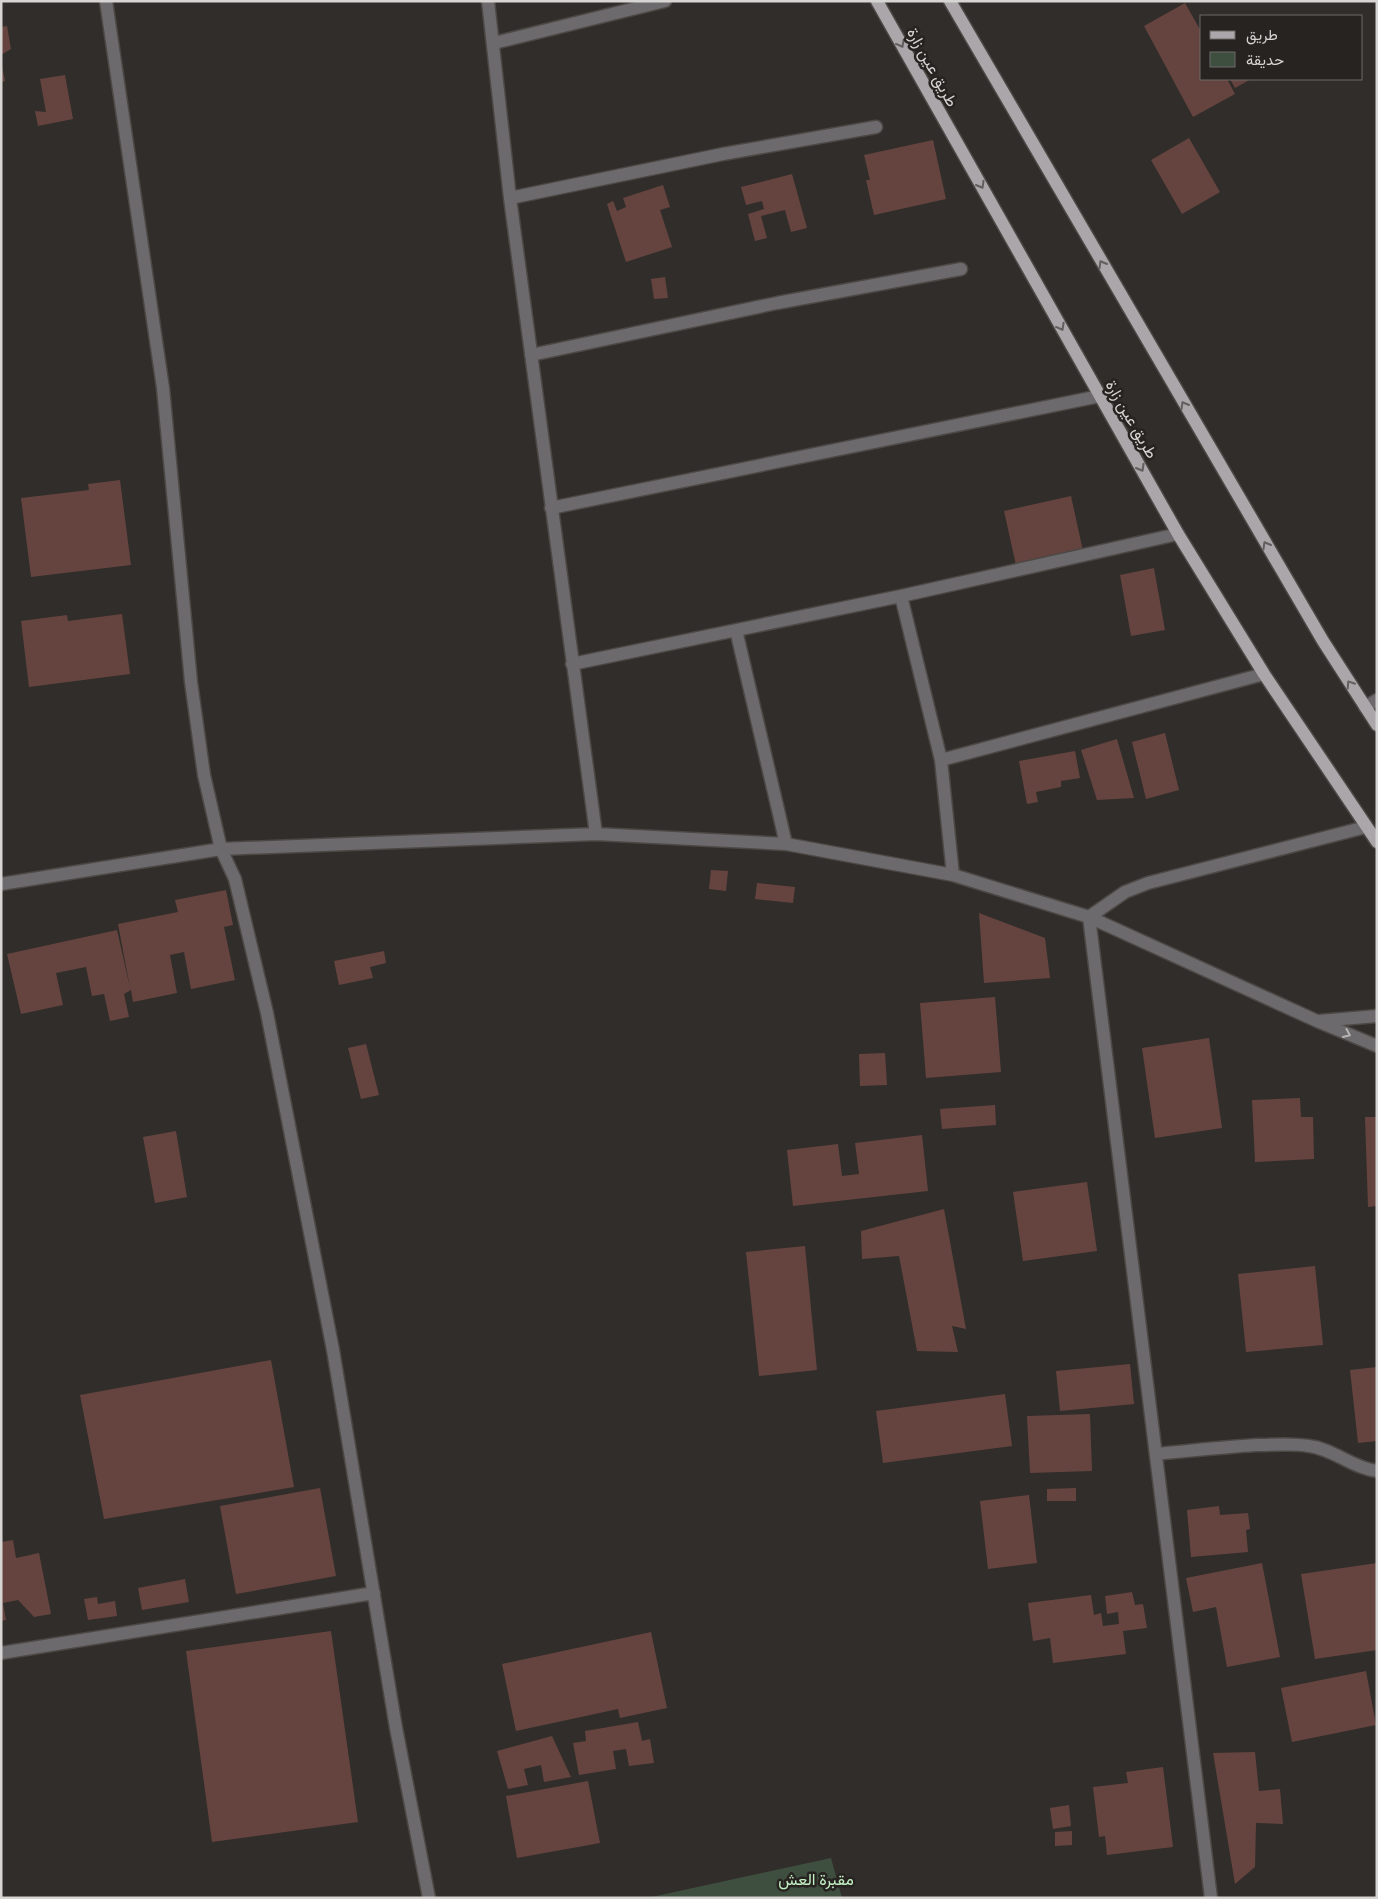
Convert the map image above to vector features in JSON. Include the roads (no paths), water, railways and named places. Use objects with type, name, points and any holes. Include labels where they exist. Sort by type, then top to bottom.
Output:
[{"type":"main road","name":"طريق عين زارة","points":[[877,1],[1178,534],[1264,674],[1377,842]]},
{"type":"main road","points":[[950,1],[1323,641],[1377,725]]},
{"type":"street","points":[[106,1],[163,388],[190,682],[204,775],[221,849],[235,879],[267,1013],[333,1350],[396,1728],[429,1898]]},
{"type":"street","points":[[488,1],[510,198],[596,834]]},
{"type":"street","points":[[494,43],[665,1]]},
{"type":"street","points":[[510,198],[723,154],[876,127]]},
{"type":"street","points":[[531,355],[776,303],[960,269]]},
{"type":"street","points":[[551,508],[1100,396]]},
{"type":"street","points":[[572,664],[902,596],[1178,534]]},
{"type":"street","points":[[902,596],[941,760],[953,875]]},
{"type":"street","points":[[736,630],[786,844]]},
{"type":"street","points":[[941,760],[1264,674]]},
{"type":"street","points":[[1364,707],[1377,700]]},
{"type":"street","points":[[1089,917],[1125,892],[1148,883],[1366,827]]},
{"type":"street","points":[[1,884],[221,849],[596,834],[786,844],[953,875],[1089,917],[1317,1021],[1377,1046]]},
{"type":"street","points":[[1089,917],[1211,1898]]},
{"type":"street","points":[[1317,1021],[1377,1016]]},
{"type":"street","points":[[1156,1454],[1235,1446],[1310,1446],[1329,1452],[1366,1470],[1377,1471]]},
{"type":"street","points":[[1,1653],[374,1593]]},
{"type":"park label","name":"مقبرة العش","points":[[816,1879]]}]
